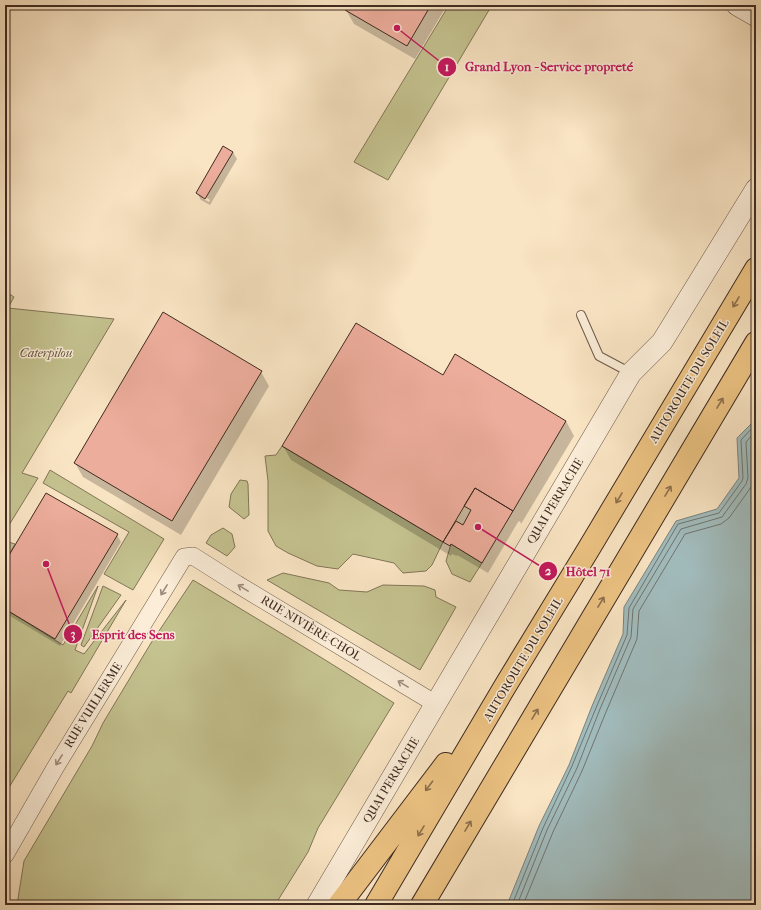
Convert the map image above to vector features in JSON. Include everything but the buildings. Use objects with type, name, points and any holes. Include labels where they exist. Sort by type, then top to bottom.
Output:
[{"type":"highway","name":"AUTOROUTE DU SOLEIL","points":[[376,905],[504,688],[756,268]]},
{"type":"highway","points":[[422,905],[756,343]]},
{"type":"highway","points":[[339,905],[504,688]]},
{"type":"highway","points":[[433,905],[449,859]]},
{"type":"street","points":[[737,5],[756,16]]},
{"type":"street","name":"QUAI PERRACHE","points":[[317,905],[630,373],[662,342],[756,189]]},
{"type":"street","name":"RUE NIVIÈRE-CHOL","points":[[184,557],[193,556],[436,704]]},
{"type":"street","name":"RUE VUILLERME","points":[[5,855],[55,768],[184,557]]},
{"type":"lane","points":[[581,315],[599,356],[630,373]]},
{"type":"green space","points":[[449,5],[492,5],[388,180],[354,162]]},
{"type":"green space","name":"Caterpilou","points":[[5,291],[14,297],[8,308],[114,319],[22,473],[38,478],[6,530],[5,530]]},
{"type":"green space","points":[[282,446],[443,542],[432,565],[426,571],[403,573],[394,563],[353,554],[338,569],[317,566],[276,546],[268,531],[268,481],[265,456],[276,455]]},
{"type":"green space","points":[[50,470],[164,539],[133,590],[104,574],[129,532],[43,483]]},
{"type":"green space","points":[[240,480],[247,481],[248,484],[249,515],[244,519],[229,507],[231,494]]},
{"type":"green space","points":[[223,528],[232,534],[235,547],[227,556],[206,543],[211,535]]},
{"type":"green space","points":[[5,541],[15,544],[5,562]]},
{"type":"green space","points":[[451,544],[482,563],[470,582],[452,574],[446,561]]},
{"type":"green space","points":[[283,573],[329,583],[339,590],[367,592],[383,585],[424,586],[435,590],[436,597],[456,607],[420,670],[267,580]]},
{"type":"green space","points":[[193,580],[394,703],[318,828],[308,852],[275,905],[17,905],[24,861],[92,746],[103,723],[151,643]]},
{"type":"green space","points":[[98,586],[75,650],[84,654],[126,600],[71,693],[68,691],[5,794],[5,609],[63,645]]},
{"type":"green space","points":[[103,586],[121,595],[84,647],[81,645]]},
{"type":"water","points":[[756,419],[756,905],[507,905],[539,826],[569,765],[592,706],[623,634],[624,607],[676,521],[717,509],[739,478],[737,438]]},
{"type":"place","name":"Grand Lyon - Service propreté","points":[[397,28]]},
{"type":"place","name":"Hôtel 71","points":[[478,527]]},
{"type":"place","name":"Esprit des Sens","points":[[46,564]]}]
